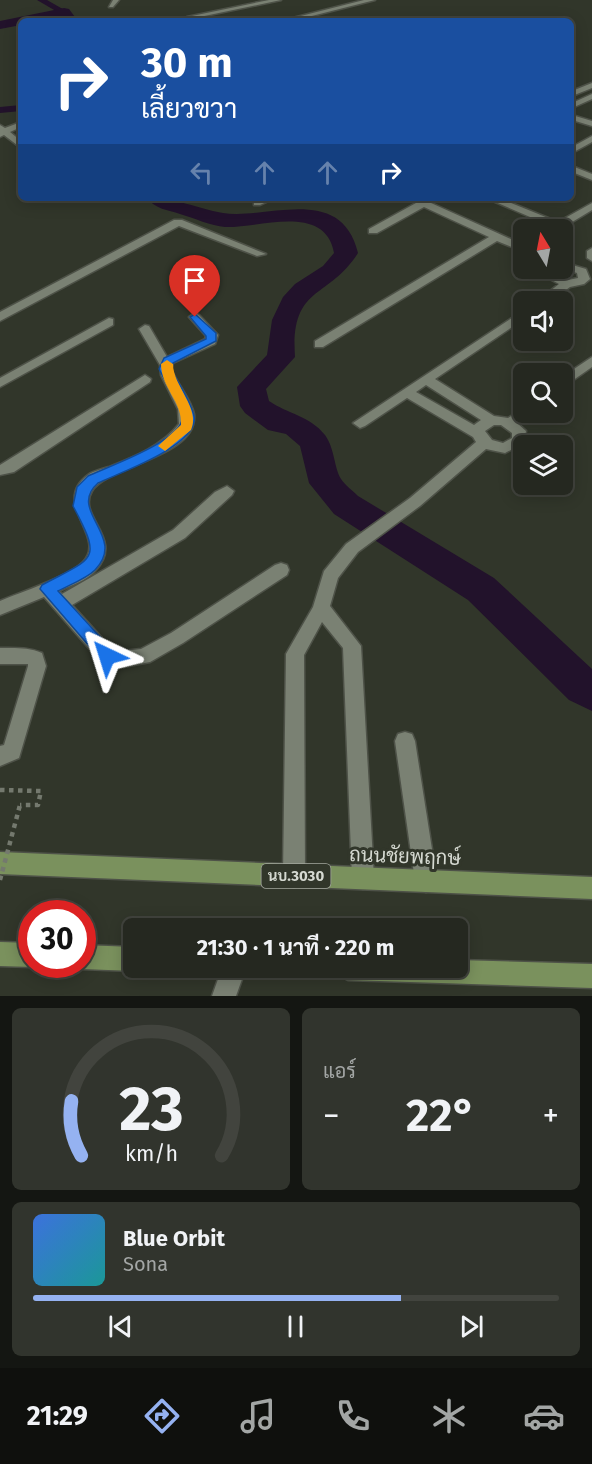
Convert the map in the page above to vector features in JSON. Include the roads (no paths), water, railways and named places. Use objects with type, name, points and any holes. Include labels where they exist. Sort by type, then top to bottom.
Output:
[{"type":"main road","name":"ถนนชัยพฤกษ์","points":[[0,863],[592,888]]},
{"type":"main road","points":[[0,954],[18,955]]},
{"type":"main road","points":[[96,958],[123,959]]},
{"type":"main road","points":[[468,972],[592,976]]},
{"type":"street","points":[[111,6],[116,0]]},
{"type":"street","points":[[248,0],[267,9]]},
{"type":"street","points":[[190,17],[278,0]]},
{"type":"street","points":[[285,18],[372,0]]},
{"type":"street","points":[[574,93],[592,85]]},
{"type":"street","points":[[574,105],[592,96]]},
{"type":"street","points":[[574,118],[592,124]]},
{"type":"street","points":[[2,131],[18,125]]},
{"type":"street","points":[[2,131],[18,143]]},
{"type":"street","points":[[574,149],[592,139]]},
{"type":"street","points":[[574,171],[592,177]]},
{"type":"street","points":[[257,203],[262,201]]},
{"type":"street","points":[[419,201],[513,243]]},
{"type":"street","points":[[498,201],[537,219]]},
{"type":"street","points":[[373,231],[424,203]]},
{"type":"street","points":[[568,219],[592,206]]},
{"type":"street","points":[[0,317],[178,222],[261,254]]},
{"type":"street","points":[[319,344],[498,236]]},
{"type":"street","points":[[592,251],[592,258]]},
{"type":"street","points":[[559,279],[568,283],[582,282],[585,274],[573,267]]},
{"type":"street","points":[[557,291],[568,283]]},
{"type":"street","points":[[166,365],[168,361],[211,341],[212,335],[195,317]]},
{"type":"street","points":[[360,423],[513,321]]},
{"type":"street","points":[[0,383],[109,322]]},
{"type":"street","points":[[0,608],[47,589],[89,567],[99,552],[98,539],[80,506],[84,487],[93,479],[171,443],[187,427],[188,416],[167,376],[166,365],[145,329]]},
{"type":"street","points":[[573,376],[592,361]]},
{"type":"street","points":[[0,470],[9,468],[145,379]]},
{"type":"street","points":[[407,392],[497,448],[516,444],[520,436],[510,423],[491,420],[426,379]]},
{"type":"street","points":[[294,876],[295,654],[321,608],[330,576],[352,548],[415,502],[481,438],[480,424],[491,420]]},
{"type":"street","points":[[61,603],[192,525],[213,501],[227,491]]},
{"type":"street","points":[[47,589],[107,656],[123,659],[144,656],[177,638],[281,570]]},
{"type":"street","points":[[321,608],[352,646],[363,878]]},
{"type":"street","points":[[0,656],[28,656],[36,659],[37,666],[12,751],[0,756]]},
{"type":"street","points":[[405,741],[426,881]]},
{"type":"street","points":[[224,996],[230,978]]},
{"type":"waterway","points":[[41,0],[64,12]]},
{"type":"waterway","points":[[34,18],[64,12],[69,18]]},
{"type":"waterway","points":[[0,25],[18,21]]},
{"type":"waterway","points":[[0,110],[18,108]]},
{"type":"waterway","points":[[163,201],[224,220],[297,214],[328,223],[343,239],[346,253],[341,261],[332,271],[304,289],[292,303],[282,329],[281,357],[251,387],[255,406],[279,423],[295,425],[313,441],[321,460],[325,483],[346,505],[481,589],[583,687],[592,692]]}]
